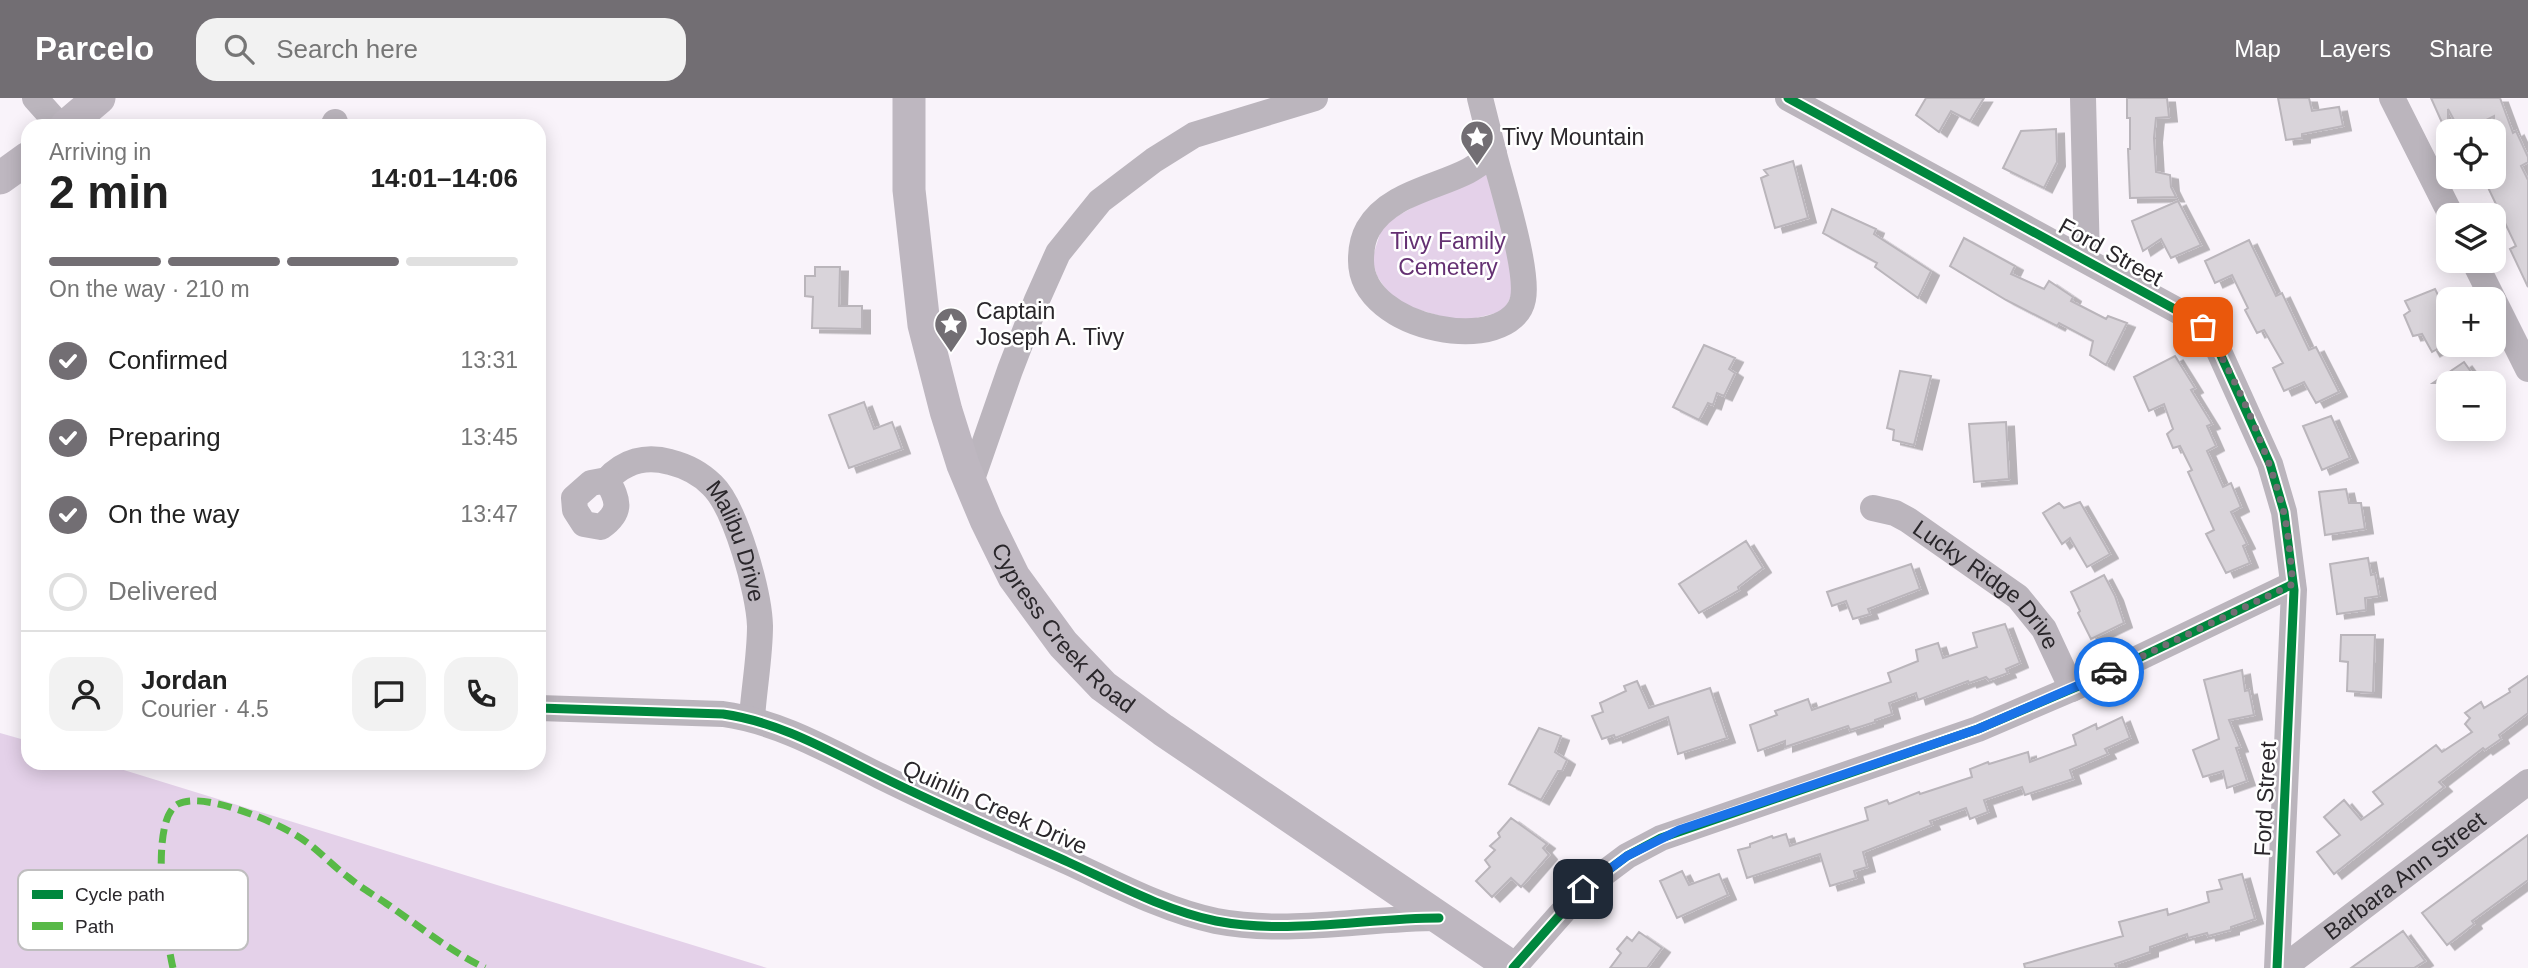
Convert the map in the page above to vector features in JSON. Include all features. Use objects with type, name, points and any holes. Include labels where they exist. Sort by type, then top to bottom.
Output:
[{"type":"main road","name":"Cypress Creek Road","points":[[909,98],[909,190],[923,325],[946,411],[971,482],[1014,577],[1063,644],[1103,686],[1163,730],[1513,968]]},
{"type":"main road","points":[[0,178],[21,163]]},
{"type":"street","points":[[34,98],[76,112]]},
{"type":"street","points":[[971,482],[1010,370],[1047,276],[1058,253],[1100,201],[1154,160],[1194,135],[1315,98]]},
{"type":"street","points":[[1480,98],[1494,154],[1521,265],[1524,298],[1518,313],[1506,323],[1488,329],[1466,331],[1445,330],[1413,322],[1388,310],[1370,292],[1364,281],[1361,248],[1368,229],[1383,211],[1401,200],[1468,171],[1494,154]]},
{"type":"street","name":"Ford Street","points":[[1788,98],[2087,260],[2203,327],[2217,347],[2270,464],[2284,512],[2293,584],[2278,968]]},
{"type":"street","points":[[2084,98],[2087,260]]},
{"type":"street","points":[[2392,98],[2445,203]]},
{"type":"street","points":[[2506,326],[2528,369]]},
{"type":"street","name":"Malibu Drive","points":[[607,480],[614,472],[633,461],[659,459],[689,467],[714,486],[730,512],[755,584],[760,626],[752,718]]},
{"type":"street","name":"Lucky Ridge Drive","points":[[1872,508],[1895,513],[1908,520],[2018,597],[2044,629],[2072,689]]},
{"type":"street","points":[[1513,968],[1583,889],[1627,856],[1661,838],[1978,729],[2072,689],[2293,584]]},
{"type":"street","name":"Quinlin Creek Drive","points":[[546,708],[723,714],[752,718],[789,731],[900,786],[1168,907],[1216,920],[1264,926],[1438,918]]},
{"type":"street","name":"Barbara Ann Street","points":[[2278,968],[2296,958],[2528,782]]},
{"type":"green space","name":"Tivy Family Cemetery","points":[[1491,164],[1515,287],[1504,311],[1460,322],[1410,307],[1389,294],[1377,276],[1372,259],[1383,224]]},
{"type":"green space","points":[[0,733],[21,739],[21,770],[124,770],[767,968],[0,968]]},
{"type":"building","points":[[1926,98],[1984,98],[1970,121],[1951,111],[1939,132],[1916,115]]},
{"type":"building","points":[[2127,98],[2167,98],[2169,117],[2156,118],[2156,172],[2170,175],[2171,187],[2176,197],[2130,198],[2130,118],[2127,118]]},
{"type":"building","points":[[2278,98],[2309,98],[2312,111],[2339,107],[2343,126],[2286,140]]},
{"type":"building","points":[[2431,98],[2500,98],[2513,133],[2516,131],[2528,157],[2528,162],[2521,166],[2528,180],[2528,287],[2510,249],[2516,246],[2506,225],[2506,203],[2495,203],[2489,189],[2506,189],[2506,119],[2494,119],[2494,116],[2488,119],[2453,119],[2448,109],[2448,119],[2440,119]]},
{"type":"building","points":[[2056,129],[2057,162],[2044,188],[2003,168],[2021,131]]},
{"type":"building","points":[[1793,161],[1808,218],[1775,228],[1761,178],[1768,175],[1764,170]]},
{"type":"building","points":[[2178,201],[2201,245],[2171,258],[2161,239],[2143,251],[2132,221]]},
{"type":"building","points":[[1832,209],[1876,229],[1874,234],[1931,271],[1918,298],[1875,267],[1877,263],[1823,233]]},
{"type":"building","points":[[1964,238],[2015,266],[2011,274],[2044,289],[2049,281],[2073,297],[2071,301],[2106,319],[2108,316],[2127,323],[2106,365],[2090,355],[2093,341],[2006,300],[1950,266]]},
{"type":"building","points":[[2249,240],[2276,296],[2282,293],[2309,350],[2316,347],[2339,392],[2316,403],[2304,382],[2284,391],[2273,368],[2283,363],[2264,330],[2257,333],[2232,275],[2215,283],[2205,261]]},
{"type":"building","points":[[815,267],[840,267],[839,306],[862,306],[862,329],[812,328],[813,297],[805,296],[805,276],[815,276]]},
{"type":"building","points":[[2435,289],[2436,350],[2432,352],[2422,334],[2413,336],[2404,315],[2410,311],[2405,301]]},
{"type":"building","points":[[1704,345],[1735,358],[1729,369],[1735,373],[1724,396],[1717,393],[1713,405],[1708,403],[1699,420],[1673,407]]},
{"type":"building","points":[[2175,356],[2195,388],[2191,390],[2212,424],[2207,426],[2216,446],[2207,451],[2223,487],[2231,483],[2241,507],[2231,512],[2247,544],[2243,546],[2250,563],[2226,573],[2206,534],[2214,530],[2188,472],[2192,470],[2180,446],[2173,448],[2167,434],[2173,429],[2164,404],[2149,411],[2134,377]]},
{"type":"building","points":[[2464,362],[2470,371],[2451,371]]},
{"type":"building","points":[[1900,371],[1931,376],[1914,445],[1893,440],[1894,430],[1887,428]]},
{"type":"building","points":[[864,402],[874,429],[892,422],[902,449],[849,468],[829,415]]},
{"type":"building","points":[[2331,416],[2350,458],[2322,470],[2303,426]]},
{"type":"building","points":[[2006,422],[2009,479],[1974,482],[1969,424]]},
{"type":"building","points":[[2346,489],[2349,503],[2361,503],[2365,529],[2325,535],[2319,492]]},
{"type":"building","points":[[2080,502],[2110,554],[2087,567],[2070,538],[2062,544],[2043,513],[2059,503],[2064,508]]},
{"type":"building","points":[[1746,541],[1763,568],[1738,587],[1739,590],[1699,613],[1679,584]]},
{"type":"building","points":[[2368,558],[2371,575],[2375,574],[2379,596],[2365,598],[2366,610],[2337,614],[2330,564]]},
{"type":"building","points":[[1911,564],[1920,589],[1868,609],[1870,614],[1853,619],[1846,601],[1832,606],[1827,592]]},
{"type":"building","points":[[2104,575],[2124,623],[2091,639],[2071,592]]},
{"type":"building","points":[[2005,624],[2020,663],[2006,669],[2008,673],[1989,680],[1986,677],[1969,683],[1968,681],[1918,700],[1916,693],[1889,703],[1892,714],[1875,722],[1850,730],[1848,726],[1785,747],[1785,741],[1758,751],[1750,725],[1777,715],[1775,711],[1808,699],[1812,710],[1891,682],[1888,673],[1918,661],[1916,650],[1938,643],[1943,658],[1977,647],[1973,633]]},
{"type":"building","points":[[2341,635],[2375,635],[2373,693],[2347,691],[2348,662],[2340,661]]},
{"type":"building","points":[[2242,670],[2245,691],[2249,690],[2254,715],[2229,720],[2240,747],[2236,748],[2247,781],[2227,788],[2223,771],[2203,777],[2193,750],[2219,739],[2204,680]]},
{"type":"building","points":[[2528,676],[2528,713],[2499,735],[2501,739],[2485,750],[2483,748],[2439,782],[2444,787],[2334,874],[2317,852],[2340,835],[2324,817],[2344,800],[2361,820],[2383,804],[2373,792],[2436,745],[2442,752],[2472,732],[2465,724],[2470,718],[2465,713],[2481,702],[2484,708],[2510,692],[2509,689]]},
{"type":"building","points":[[1637,681],[1649,708],[1710,688],[1727,738],[1678,754],[1668,717],[1615,738],[1614,735],[1602,739],[1592,716],[1603,712],[1600,703],[1626,691],[1624,686]]},
{"type":"building","points":[[2122,717],[2130,738],[2105,749],[2108,754],[2070,770],[2073,779],[2025,795],[2022,787],[1984,800],[1988,812],[1970,819],[1966,808],[1930,821],[1932,825],[1863,852],[1867,867],[1854,871],[1856,878],[1830,886],[1820,854],[1747,878],[1738,850],[1750,847],[1750,844],[1786,834],[1790,846],[1868,820],[1865,808],[1887,800],[1889,804],[1919,792],[1920,794],[1972,777],[1970,769],[1988,762],[1989,764],[2028,752],[2030,762],[2076,745],[2073,735],[2096,724],[2097,729]]},
{"type":"building","points":[[1539,728],[1561,736],[1555,752],[1567,760],[1541,800],[1509,784]]},
{"type":"building","points":[[1511,818],[1547,844],[1543,848],[1549,855],[1521,887],[1511,878],[1492,897],[1476,881],[1490,867],[1485,860],[1495,850],[1490,846],[1500,837],[1498,833]]},
{"type":"building","points":[[2528,835],[2528,880],[2472,921],[2474,924],[2447,945],[2422,913]]},
{"type":"building","points":[[1682,871],[1689,885],[1719,874],[1728,895],[1677,918],[1660,881]]},
{"type":"building","points":[[2242,874],[2255,919],[2231,927],[2231,930],[2188,938],[2187,934],[2150,947],[2150,952],[2115,964],[2117,968],[2025,968],[2024,964],[2123,936],[2119,922],[2167,909],[2168,915],[2209,902],[2207,892],[2222,889],[2219,880]]},
{"type":"building","points":[[2403,931],[2425,961],[2414,968],[2351,968]]},
{"type":"building","points":[[1639,932],[1662,948],[1647,968],[1610,968],[1621,953],[1617,949],[1627,937],[1632,941]]},
{"type":"marked path","points":[[162,870],[164,832],[169,814],[178,804],[203,801],[237,809],[294,834],[357,884],[447,946],[485,968]]},
{"type":"marked path","points":[[170,950],[173,968]]},
{"type":"cycle path","points":[[1788,98],[2180,312],[2203,327],[2217,347],[2270,464],[2284,512],[2294,590],[2277,968]]},
{"type":"cycle path","points":[[1513,968],[1583,889],[1627,856],[1661,838],[1978,729],[2097,678],[2293,584]]},
{"type":"cycle path","points":[[546,708],[723,714],[764,724],[804,739],[927,799],[1140,896],[1216,921],[1244,925],[1299,926],[1439,918]]},
{"type":"way so far","points":[[2109,672],[2293,584],[2284,512],[2270,464],[2217,347],[2203,327]]},
{"type":"place","name":"Tivy Mountain","points":[[1477,167]]},
{"type":"place","name":"Captain Joseph A. Tivy","points":[[951,354]]},
{"type":"route","points":[[1583,889],[1627,856],[1679,830],[1978,729],[2109,672]]}]
